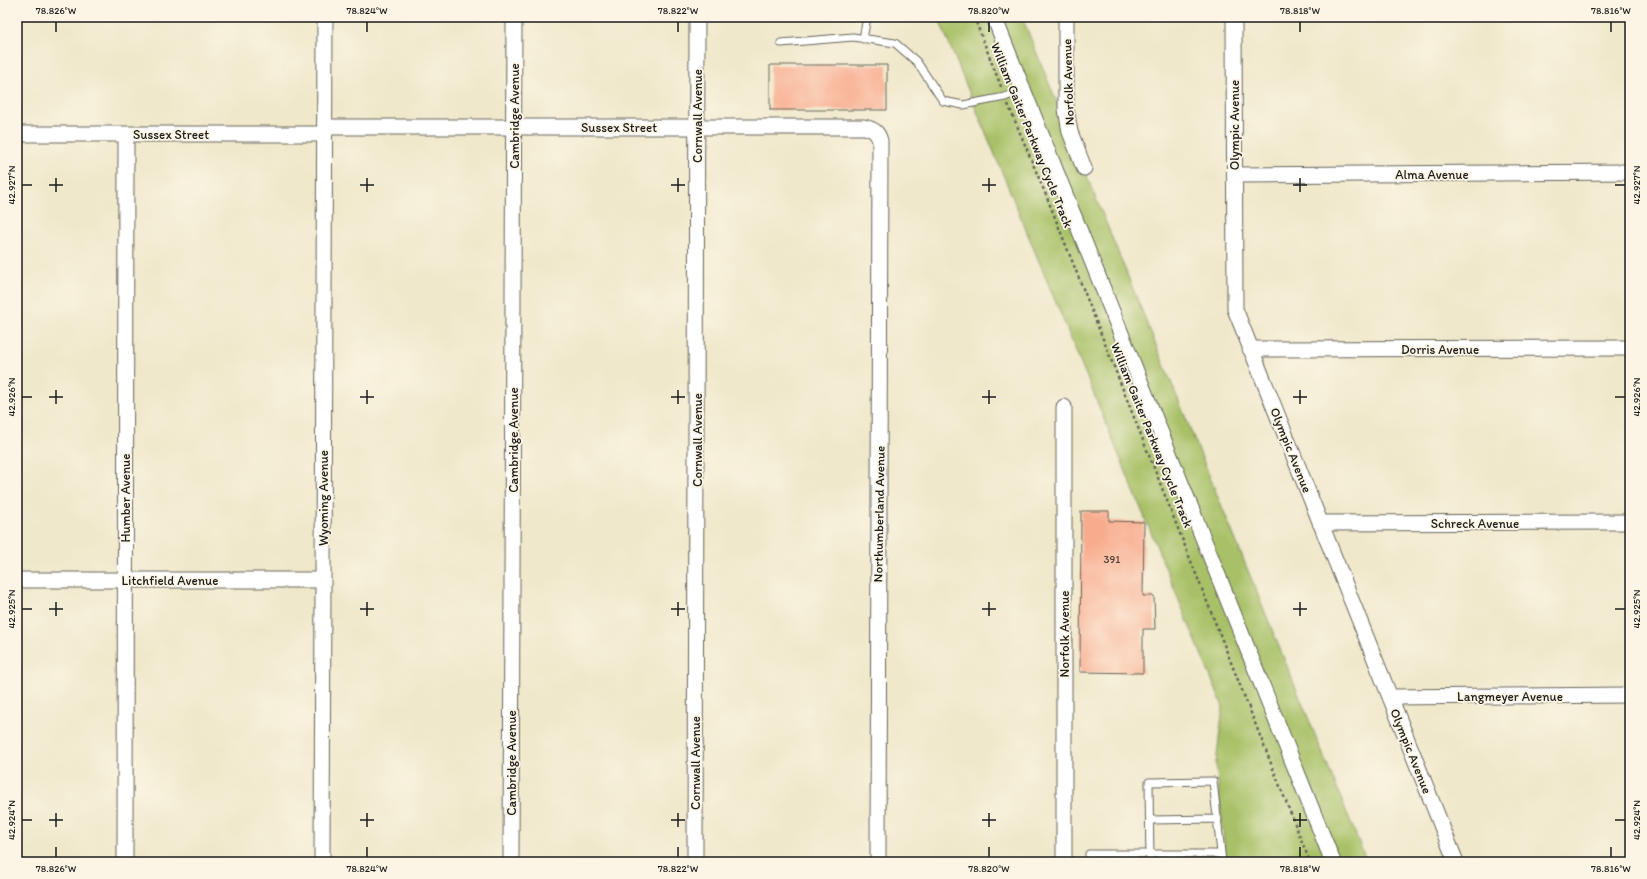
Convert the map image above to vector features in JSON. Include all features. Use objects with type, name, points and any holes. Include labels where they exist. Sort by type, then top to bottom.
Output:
[{"type":"street","name":"Wyoming Avenue","points":[[322,862],[325,17]]},
{"type":"street","name":"Cambridge Avenue","points":[[512,862],[514,17]]},
{"type":"street","name":"Cornwall Avenue","points":[[695,862],[697,17]]},
{"type":"street","points":[[994,17],[1333,862]]},
{"type":"street","name":"Norfolk Avenue","points":[[1066,17],[1066,109],[1070,132],[1084,168]]},
{"type":"street","name":"Olympic Avenue","points":[[1234,17],[1234,301],[1237,315],[1456,862]]},
{"type":"street","name":"Sussex Street","points":[[17,134],[126,134],[514,127],[871,128],[876,132],[880,141],[880,167]]},
{"type":"street","name":"Humber Avenue","points":[[125,862],[126,134]]},
{"type":"street","name":"Northumberland Avenue","points":[[878,862],[880,167]]},
{"type":"street","name":"Alma Avenue","points":[[1234,175],[1630,172]]},
{"type":"street","name":"Dorris Avenue","points":[[1250,350],[1630,348]]},
{"type":"street","name":"Norfolk Avenue","points":[[1064,407],[1064,862]]},
{"type":"street","name":"Schreck Avenue","points":[[1320,523],[1630,522]]},
{"type":"street","name":"Litchfield Avenue","points":[[17,580],[323,580]]},
{"type":"street","name":"Langmeyer Avenue","points":[[1390,697],[1630,695]]},
{"type":"lane","points":[[863,39],[867,17]]},
{"type":"lane","points":[[781,43],[853,37],[894,43],[917,62],[943,101],[963,105],[1005,97],[1024,90]]},
{"type":"lane","points":[[1089,862],[1089,854],[1150,854],[1221,858],[1213,781],[1149,782],[1150,820],[1150,854],[1150,862]]},
{"type":"lane","points":[[1150,820],[1218,819]]},
{"type":"path","name":"William Gaiter Parkway Cycle Track","points":[[974,17],[1310,862]]},
{"type":"green space","points":[[938,17],[1022,17],[1367,862],[1226,862],[1216,763],[1223,707]]},
{"type":"building","points":[[770,65],[887,65],[887,110],[770,110]]},
{"type":"building","points":[[1081,511],[1109,511],[1109,521],[1144,522],[1143,596],[1154,596],[1155,629],[1143,629],[1143,673],[1080,672]]}]
